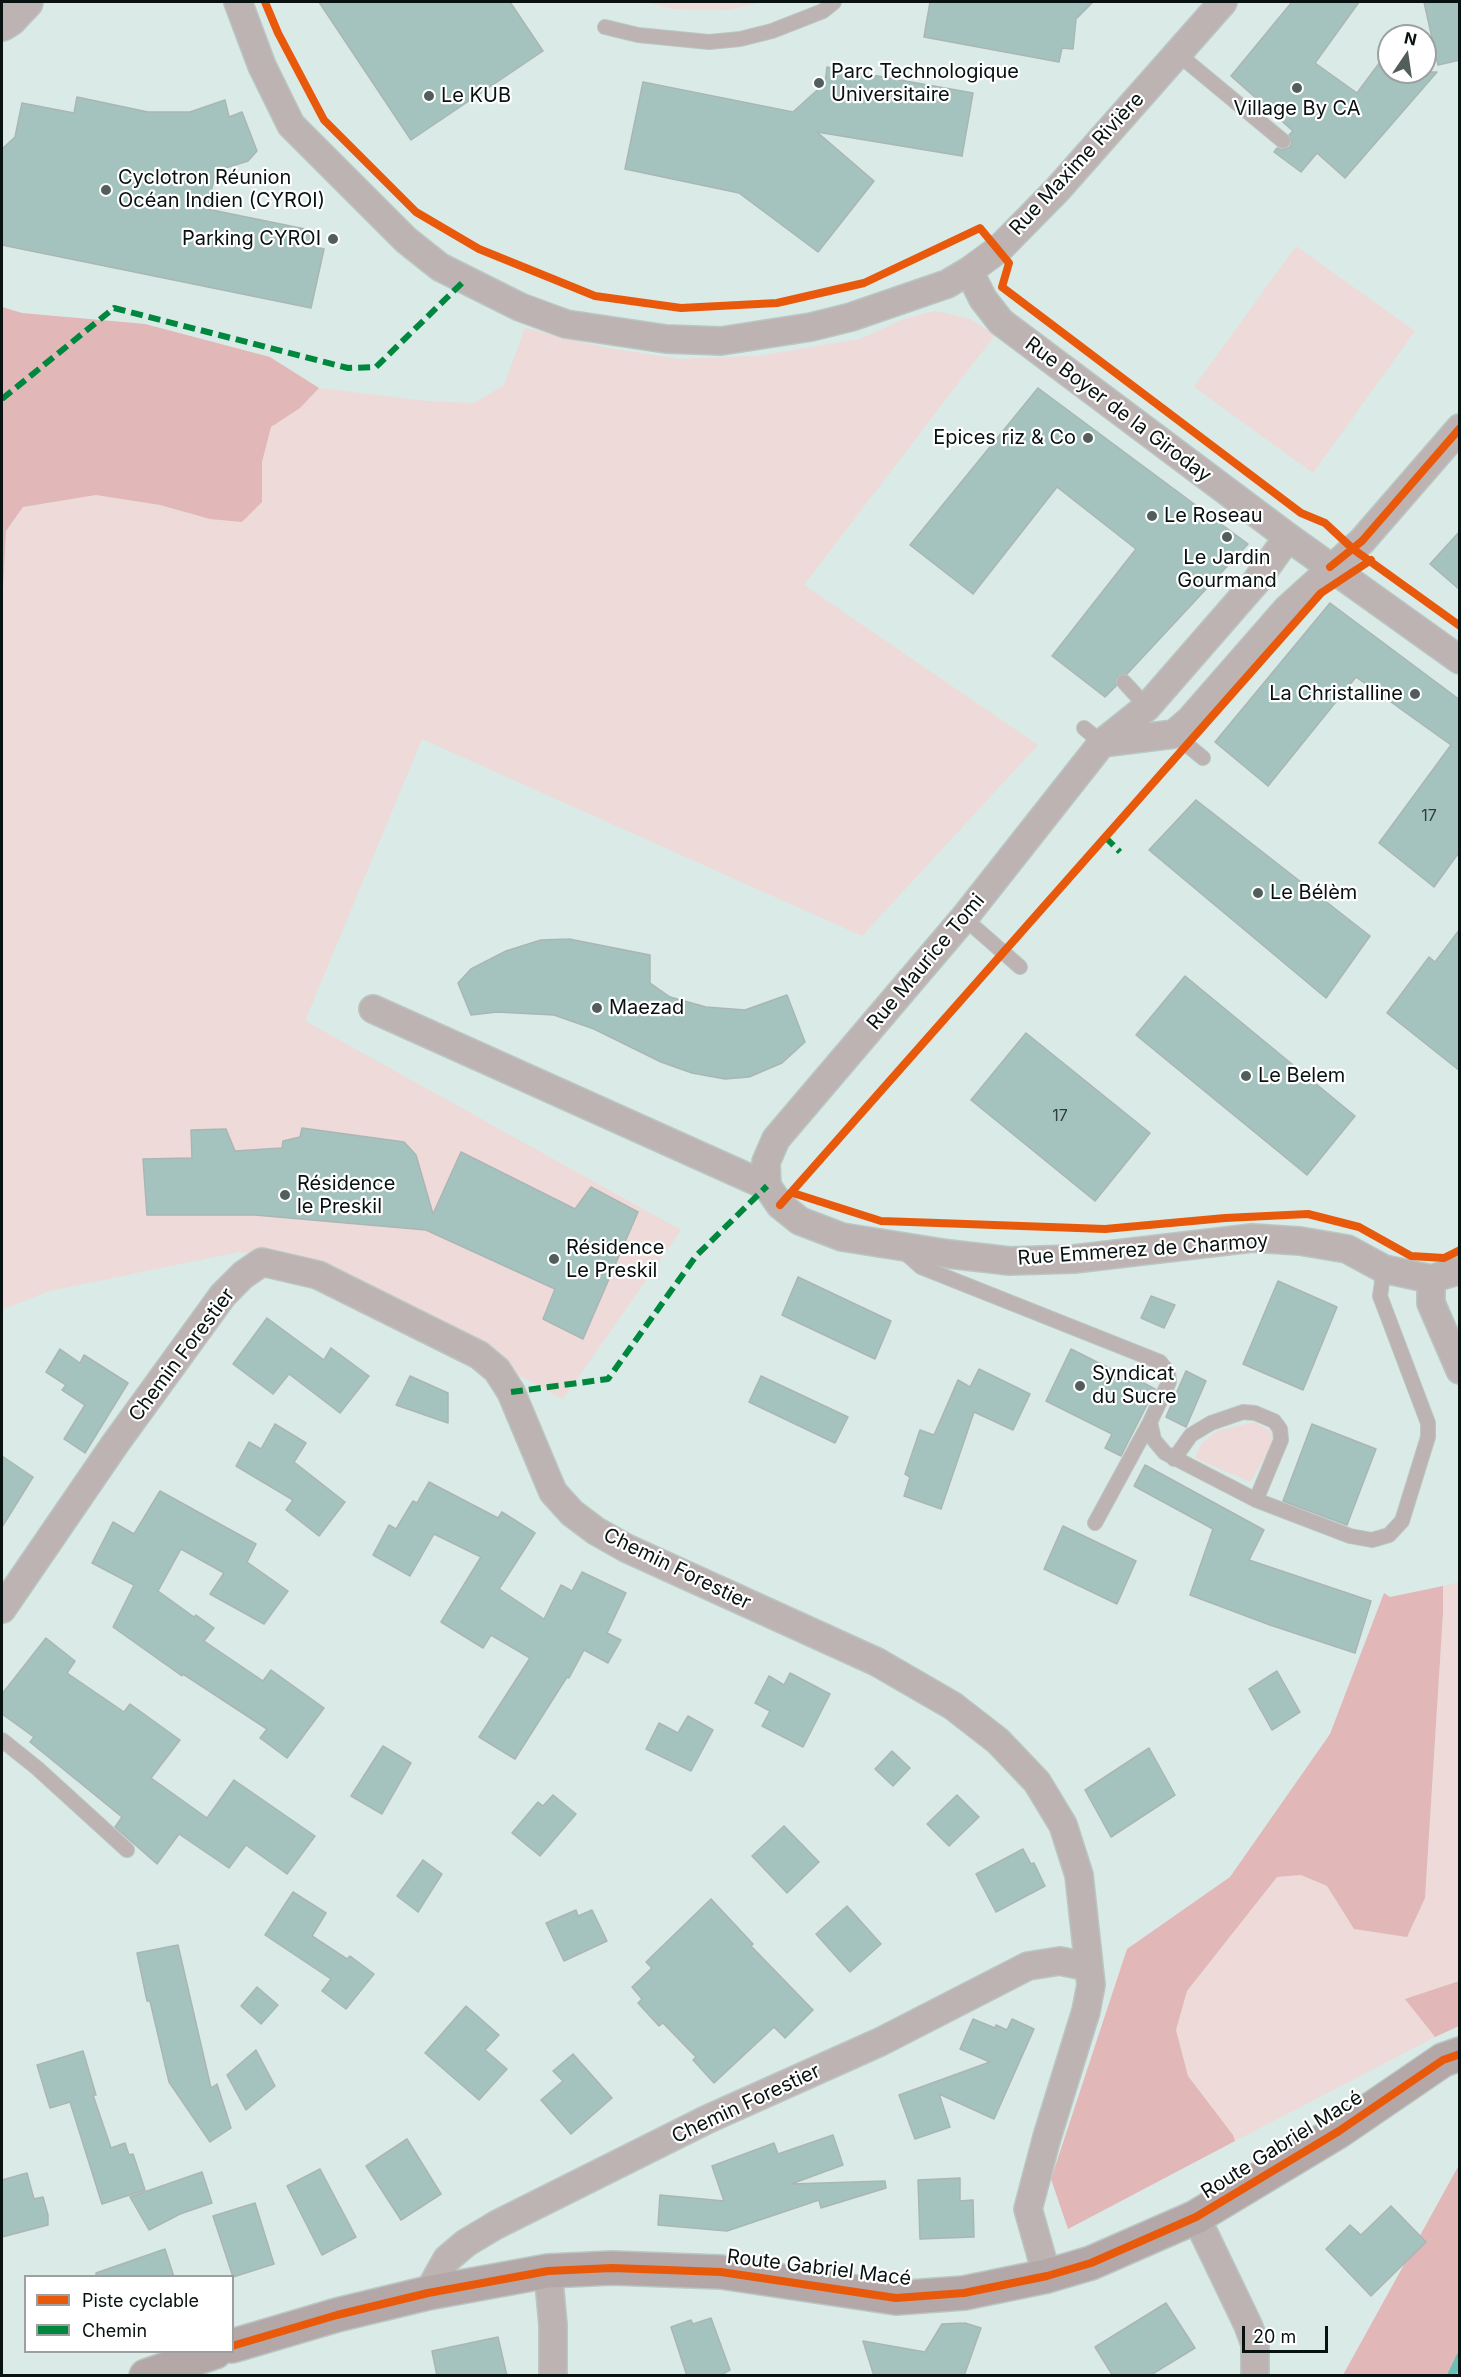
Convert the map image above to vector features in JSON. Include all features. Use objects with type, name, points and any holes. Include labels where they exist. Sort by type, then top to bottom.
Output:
[{"type":"main road","name":"Route Gabriel Macé","points":[[234,2345],[337,2315],[428,2293],[548,2271],[612,2268],[710,2272],[896,2298],[964,2293],[1047,2276],[1091,2263],[1196,2217],[1339,2131],[1443,2060],[1460,2054]]},
{"type":"main road","points":[[146,2376],[212,2353]]},
{"type":"street","points":[[2,24],[26,2]]},
{"type":"street","name":"Rue Maxime Rivière","points":[[238,2],[262,66],[291,125],[406,240],[432,260],[480,289],[566,324],[666,339],[721,341],[811,327],[851,317],[947,284],[969,271],[999,249],[1057,190],[1223,2]]},
{"type":"street","name":"Rue Boyer de la Giroday","points":[[969,271],[983,299],[1001,322],[1288,537],[1460,660]]},
{"type":"street","points":[[1093,736],[1174,734],[1190,720],[1287,609],[1330,567],[1362,541],[1460,428]]},
{"type":"street","name":"Rue Maurice Tomi","points":[[767,1186],[766,1162],[776,1139],[964,918],[1093,736],[1147,706],[1255,583],[1288,537]]},
{"type":"street","points":[[374,1009],[767,1186]]},
{"type":"street","name":"Rue Emmerez de Charmoy","points":[[767,1186],[780,1205],[800,1221],[842,1237],[1011,1261],[1063,1260],[1252,1238],[1300,1241],[1347,1249],[1384,1269],[1431,1279],[1460,1270]]},
{"type":"street","name":"Chemin Forestier","points":[[2,1609],[109,1453],[223,1295],[243,1275],[262,1262],[318,1275],[480,1355],[497,1370],[511,1392],[553,1492],[572,1513],[626,1548],[877,1662],[953,1706],[998,1741],[1037,1782],[1063,1825],[1079,1875],[1091,1984],[1086,2011],[1047,2137],[1028,2209],[1047,2276]]},
{"type":"street","points":[[1431,1279],[1431,1303],[1460,1370]]},
{"type":"street","name":"Chemin Forestier","points":[[428,2293],[447,2259],[466,2243],[496,2225],[708,2119],[880,2042],[1028,1966],[1060,1961],[1089,1967]]},
{"type":"street","points":[[1196,2217],[1248,2325],[1255,2344],[1255,2376]]},
{"type":"street","points":[[548,2271],[553,2325],[553,2376]]},
{"type":"lane","points":[[605,27],[638,35],[685,40],[709,42],[730,40],[772,31],[823,11],[834,2]]},
{"type":"lane","points":[[1178,54],[1283,141]]},
{"type":"lane","points":[[1124,682],[1147,706]]},
{"type":"lane","points":[[1174,734],[1203,758]]},
{"type":"lane","points":[[964,918],[1020,967]]},
{"type":"lane","points":[[900,1247],[921,1267],[1160,1362],[1168,1372],[1169,1382],[1150,1422],[1095,1523]]},
{"type":"lane","points":[[1150,1422],[1155,1440],[1173,1459],[1256,1500],[1350,1536],[1372,1539],[1389,1535],[1402,1521],[1428,1437],[1428,1423],[1380,1296],[1384,1269]]},
{"type":"lane","points":[[1173,1459],[1191,1435],[1212,1423],[1243,1412],[1255,1413],[1274,1421],[1280,1429],[1281,1440],[1256,1500]]},
{"type":"lane","points":[[2,1740],[37,1768],[127,1850]]},
{"type":"shaded area","points":[[646,2],[763,2],[729,10],[673,9]]},
{"type":"shaded area","points":[[1296,246],[1415,331],[1313,473],[1194,387]]},
{"type":"shaded area","points":[[2,307],[22,313],[145,324],[270,357],[319,388],[300,408],[271,427],[262,462],[262,502],[242,522],[210,519],[160,505],[96,495],[23,507],[6,531],[2,610]]},
{"type":"shaded area","points":[[936,311],[970,319],[995,335],[804,585],[1038,745],[862,936],[422,739],[305,1021],[681,1230],[563,1399],[319,1267],[239,1252],[49,1291],[2,1310],[2,610],[6,531],[23,507],[96,495],[160,505],[210,519],[262,502],[262,462],[271,427],[300,408],[319,388],[426,401],[474,403],[504,385],[525,328],[608,348],[680,359],[758,356],[860,339],[904,319]]},
{"type":"shaded area","points":[[1254,1422],[1271,1431],[1273,1444],[1250,1482],[1195,1458],[1201,1444],[1217,1431]]},
{"type":"shaded area","points":[[1459,1582],[1459,1981],[1406,1999],[1435,2037],[1235,2141],[1233,2135],[1188,2076],[1176,2030],[1187,1991],[1277,1877],[1301,1875],[1327,1886],[1354,1929],[1425,1898],[1443,1586]]},
{"type":"shaded area","points":[[1443,1586],[1425,1898],[1407,1937],[1354,1929],[1327,1886],[1301,1875],[1277,1877],[1187,1991],[1176,2030],[1188,2076],[1233,2135],[1235,2141],[1068,2229],[1051,2179],[1127,1949],[1230,1877],[1330,1734],[1384,1593],[1390,1597]]},
{"type":"shaded area","points":[[1459,1981],[1459,2026],[1435,2037],[1405,1999]]},
{"type":"shaded area","points":[[1459,2165],[1459,2375],[1343,2375]]},
{"type":"building","name":"Le KUB","points":[[319,2],[510,2],[543,51],[411,140]]},
{"type":"building","points":[[930,2],[1093,2],[1076,19],[1073,49],[1062,48],[1059,62],[924,37]]},
{"type":"building","name":"Village By CA","points":[[1292,2],[1359,2],[1315,63],[1357,93],[1377,66],[1377,84],[1427,84],[1345,178],[1317,153],[1301,172],[1274,152],[1277,148],[1282,150],[1290,147],[1292,142],[1289,135],[1293,131],[1231,76]]},
{"type":"building","points":[[1424,2],[1460,2],[1460,60],[1438,65],[1437,24],[1429,24]]},
{"type":"building","points":[[827,67],[973,93],[962,156],[817,132],[874,181],[818,252],[739,193],[625,169],[643,82],[793,112],[825,83]]},
{"type":"building","name":"Cyclotron Réunion Océan Indien (CYROI)","points":[[77,97],[148,112],[190,112],[225,100],[229,117],[242,112],[257,151],[248,161],[216,171],[207,209],[315,231],[312,246],[324,249],[311,308],[2,245],[2,149],[15,137],[22,103],[74,113]]},
{"type":"building","name":"Le Roseau","points":[[1038,388],[1248,544],[1127,674],[1118,676],[1116,686],[1105,697],[1052,656],[1136,549],[1057,487],[973,594],[910,545]]},
{"type":"building","points":[[1460,531],[1460,590],[1430,564]]},
{"type":"building","name":"La Christalline","points":[[1330,603],[1460,700],[1460,851],[1434,887],[1379,843],[1451,745],[1356,677],[1268,786],[1215,742]]},
{"type":"building","name":"Le Bélèm","points":[[1196,800],[1370,936],[1326,998],[1149,850]]},
{"type":"building","points":[[1460,929],[1460,1071],[1387,1013],[1429,957],[1435,962]]},
{"type":"building","name":"Maezad","points":[[569,939],[650,955],[650,983],[670,997],[706,1007],[745,1010],[787,995],[805,1042],[782,1063],[749,1077],[725,1079],[692,1073],[661,1062],[594,1029],[554,1015],[497,1012],[471,1015],[458,983],[471,969],[506,951],[541,940]]},
{"type":"building","name":"Le Belem","points":[[1185,976],[1355,1116],[1307,1175],[1136,1035]]},
{"type":"building","points":[[1026,1033],[1150,1133],[1095,1201],[971,1100]]},
{"type":"building","points":[[302,1128],[404,1142],[416,1155],[433,1214],[461,1152],[575,1209],[591,1187],[638,1212],[583,1339],[543,1319],[555,1289],[426,1230],[255,1215],[147,1215],[143,1159],[192,1158],[191,1130],[226,1129],[235,1151],[282,1148],[283,1141],[300,1137]]},
{"type":"building","points":[[798,1277],[891,1321],[875,1359],[782,1315]]},
{"type":"building","points":[[1278,1281],[1337,1307],[1303,1390],[1243,1364]]},
{"type":"building","points":[[1151,1296],[1175,1305],[1164,1328],[1141,1318]]},
{"type":"building","points":[[267,1318],[324,1360],[331,1348],[369,1376],[340,1413],[289,1374],[273,1394],[233,1364]]},
{"type":"building","points":[[60,1349],[80,1363],[84,1355],[128,1383],[85,1453],[64,1439],[85,1405],[62,1390],[66,1385],[46,1372]]},
{"type":"building","points":[[1071,1349],[1155,1389],[1121,1456],[1105,1448],[1112,1434],[1046,1401]]},
{"type":"building","points":[[979,1369],[1030,1394],[1013,1430],[974,1412],[941,1509],[904,1496],[910,1477],[905,1474],[920,1430],[934,1435],[958,1380],[970,1387]]},
{"type":"building","points":[[1186,1371],[1206,1381],[1186,1427],[1166,1417]]},
{"type":"building","points":[[410,1376],[448,1393],[448,1423],[396,1405]]},
{"type":"building","points":[[761,1376],[848,1417],[835,1443],[749,1402]]},
{"type":"building","points":[[275,1424],[306,1443],[294,1462],[345,1502],[319,1536],[286,1510],[293,1500],[236,1466],[249,1442],[261,1449]]},
{"type":"building","points":[[1312,1424],[1376,1449],[1347,1525],[1283,1501]]},
{"type":"building","points":[[2,1456],[33,1477],[2,1527]]},
{"type":"building","points":[[1145,1465],[1264,1530],[1249,1560],[1371,1601],[1355,1653],[1190,1595],[1213,1529],[1134,1486]]},
{"type":"building","points":[[429,1482],[498,1518],[502,1512],[535,1533],[499,1589],[544,1619],[561,1585],[572,1591],[582,1572],[626,1593],[607,1633],[621,1640],[608,1663],[584,1650],[569,1678],[567,1677],[515,1759],[479,1737],[530,1658],[491,1635],[483,1648],[441,1622],[481,1557],[434,1534],[410,1576],[373,1555],[389,1525],[396,1529],[413,1501],[417,1503]]},
{"type":"building","points":[[160,1491],[256,1544],[247,1562],[288,1591],[264,1624],[210,1594],[224,1573],[181,1549],[158,1591],[194,1617],[196,1615],[214,1628],[204,1641],[263,1681],[271,1670],[324,1708],[287,1758],[260,1738],[267,1729],[183,1674],[182,1676],[113,1627],[134,1585],[92,1563],[113,1522],[134,1534]]},
{"type":"building","points":[[1063,1526],[1136,1561],[1117,1604],[1044,1569]]},
{"type":"building","points":[[46,1638],[75,1661],[67,1673],[124,1712],[130,1704],[180,1740],[151,1778],[207,1818],[234,1780],[315,1836],[287,1874],[246,1845],[229,1868],[179,1834],[157,1864],[115,1827],[122,1817],[30,1742],[34,1737],[2,1714],[2,1694]]},
{"type":"building","points":[[1277,1671],[1300,1712],[1272,1730],[1249,1689]]},
{"type":"building","points":[[790,1673],[830,1694],[803,1747],[762,1726],[770,1711],[755,1703],[769,1676],[784,1685]]},
{"type":"building","points":[[688,1716],[713,1730],[691,1771],[646,1749],[659,1723],[678,1733]]},
{"type":"building","points":[[383,1746],[411,1763],[382,1814],[351,1796]]},
{"type":"building","points":[[1149,1748],[1175,1795],[1111,1837],[1085,1790]]},
{"type":"building","points":[[892,1751],[910,1768],[893,1786],[875,1769]]},
{"type":"building","points":[[553,1795],[576,1814],[540,1856],[512,1833],[538,1802],[543,1806]]},
{"type":"building","points":[[957,1795],[979,1817],[949,1846],[927,1824]]},
{"type":"building","points":[[784,1826],[819,1862],[787,1893],[752,1856]]},
{"type":"building","points":[[1023,1849],[1031,1864],[1034,1863],[1045,1886],[996,1912],[976,1874]]},
{"type":"building","points":[[423,1860],[442,1874],[418,1912],[397,1896]]},
{"type":"building","points":[[293,1892],[326,1913],[312,1936],[347,1959],[350,1956],[374,1974],[346,2009],[322,1991],[331,1979],[265,1935]]},
{"type":"building","points":[[711,1899],[753,1944],[751,1946],[813,2010],[785,2038],[774,2027],[714,2083],[693,2060],[696,2057],[663,2023],[659,2026],[638,2003],[642,1999],[632,1987],[652,1968],[646,1962]]},
{"type":"building","points":[[847,1906],[881,1944],[850,1972],[816,1934]]},
{"type":"building","points":[[576,1910],[578,1916],[592,1910],[607,1941],[564,1961],[546,1923]]},
{"type":"building","points":[[178,1945],[211,2088],[217,2084],[231,2128],[210,2142],[169,2082],[150,2001],[147,2001],[137,1953]]},
{"type":"building","points":[[257,1987],[278,2005],[261,2024],[241,2006]]},
{"type":"building","points":[[466,2006],[499,2035],[485,2050],[507,2069],[479,2100],[425,2053]]},
{"type":"building","points":[[973,2019],[1007,2030],[1012,2019],[1034,2029],[994,2119],[939,2094],[950,2127],[915,2139],[899,2095],[990,2062],[960,2049]]},
{"type":"building","points":[[256,2050],[275,2086],[246,2110],[227,2075]]},
{"type":"building","points":[[83,2051],[96,2095],[93,2095],[111,2148],[125,2143],[129,2155],[133,2154],[145,2190],[102,2204],[70,2102],[50,2108],[37,2065]]},
{"type":"building","points":[[573,2054],[612,2098],[571,2134],[541,2100],[563,2081],[553,2071]]},
{"type":"building","points":[[833,2135],[843,2165],[791,2184],[885,2181],[886,2188],[821,2208],[819,2200],[727,2231],[658,2225],[660,2195],[724,2201],[712,2166],[774,2143],[778,2154]]},
{"type":"building","points":[[407,2139],[441,2194],[401,2220],[366,2166]]},
{"type":"building","points":[[320,2169],[356,2237],[322,2255],[287,2186]]},
{"type":"building","points":[[202,2172],[212,2203],[180,2214],[149,2230],[130,2197]]},
{"type":"building","points":[[27,2173],[34,2199],[43,2197],[48,2225],[2,2237],[2,2180]]},
{"type":"building","points":[[960,2178],[960,2201],[973,2200],[974,2237],[920,2239],[918,2180]]},
{"type":"building","points":[[255,2203],[274,2264],[234,2277],[213,2216]]},
{"type":"building","points":[[1391,2206],[1426,2242],[1371,2296],[1326,2249],[1350,2225],[1361,2235]]},
{"type":"building","points":[[165,2249],[173,2275],[96,2275],[96,2273]]},
{"type":"building","points":[[1166,2303],[1195,2348],[1149,2376],[1113,2376],[1095,2347]]},
{"type":"building","points":[[711,2318],[730,2370],[719,2376],[687,2376],[671,2327],[691,2320],[693,2324]]},
{"type":"building","points":[[965,2323],[981,2328],[964,2376],[874,2376],[863,2341],[925,2352],[942,2324]]},
{"type":"building","points":[[498,2337],[507,2376],[437,2376],[432,2351]]},
{"type":"waterway","points":[[1451,2376],[1460,2357]]},
{"type":"marked path","points":[[2,399],[114,308],[348,368],[376,367],[465,280]]},
{"type":"marked path","points":[[1105,837],[1120,852]]},
{"type":"marked path","points":[[511,1392],[608,1379],[696,1256],[767,1186]]},
{"type":"cycle path","points":[[265,2],[278,33],[324,120],[416,212],[479,249],[595,296],[681,308],[777,303],[864,283],[980,228],[1009,263],[1002,287],[1301,513],[1325,523],[1353,549],[1460,626]]},
{"type":"cycle path","points":[[1330,567],[1362,541],[1460,428]]},
{"type":"cycle path","points":[[780,1205],[1321,593],[1371,560]]},
{"type":"cycle path","points":[[793,1193],[881,1221],[1105,1229],[1225,1218],[1308,1214],[1359,1227],[1411,1256],[1444,1258],[1460,1250]]},
{"type":"cycle path","points":[[234,2345],[337,2315],[428,2293],[548,2271],[612,2268],[721,2272],[896,2298],[964,2293],[1047,2276],[1091,2263],[1196,2217],[1339,2131],[1443,2060],[1460,2054]]},
{"type":"place","name":"Parc Technologique Universitaire","points":[[819,83]]},
{"type":"place","name":"Village By CA","points":[[1297,88]]},
{"type":"place","name":"Le KUB","points":[[429,96]]},
{"type":"place","name":"Cyclotron Réunion Océan Indien (CYROI)","points":[[106,190]]},
{"type":"place","name":"Parking CYROI","points":[[333,239]]},
{"type":"place","name":"Epices riz & Co","points":[[1088,438]]},
{"type":"place","name":"Le Roseau","points":[[1152,516]]},
{"type":"place","name":"Le Jardin Gourmand","points":[[1227,537]]},
{"type":"place","name":"La Christalline","points":[[1415,694]]},
{"type":"place","name":"Le Bélèm","points":[[1258,893]]},
{"type":"place","name":"Maezad","points":[[597,1008]]},
{"type":"place","name":"Le Belem","points":[[1246,1076]]},
{"type":"place","name":"Résidence le Preskil","points":[[285,1195]]},
{"type":"place","name":"Résidence Le Preskil","points":[[554,1259]]},
{"type":"place","name":"Syndicat du Sucre","points":[[1080,1386]]}]
